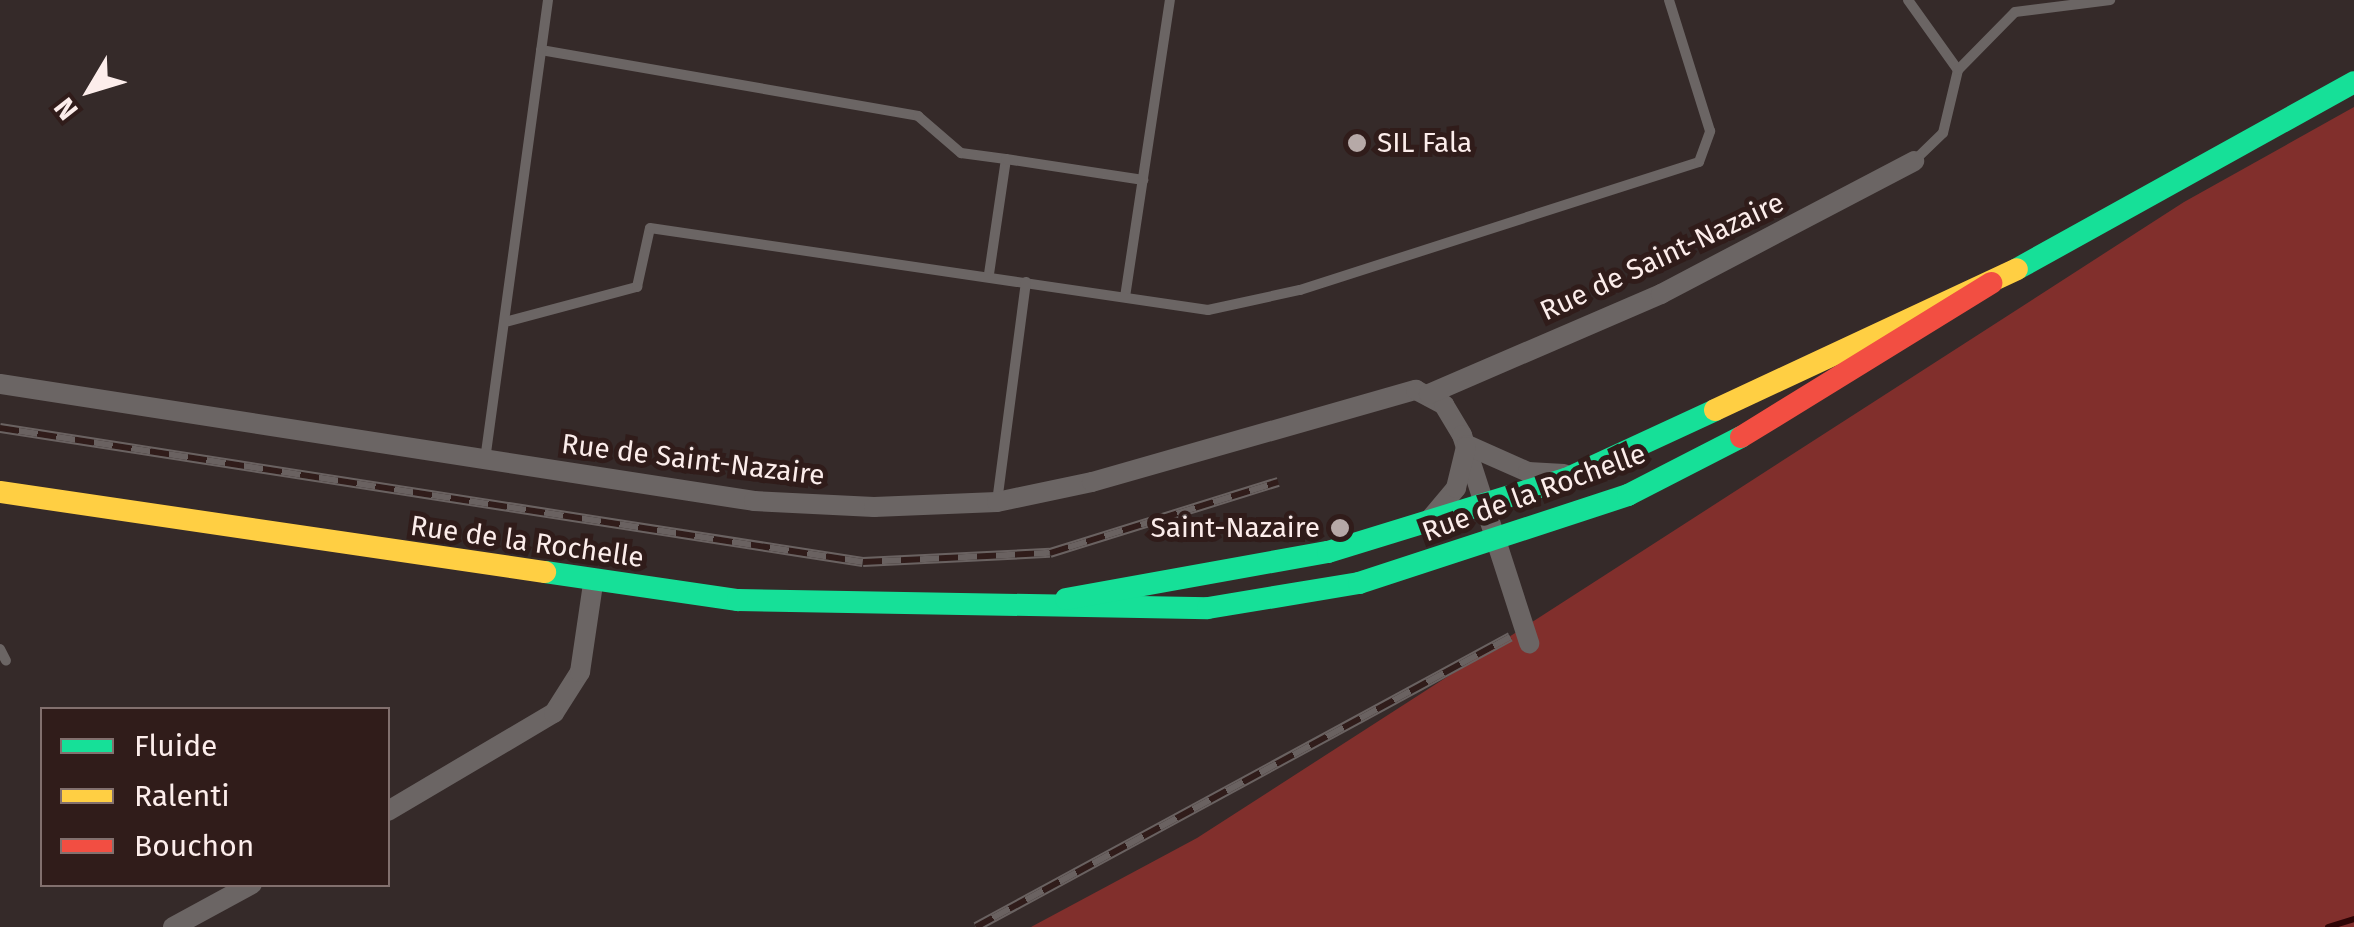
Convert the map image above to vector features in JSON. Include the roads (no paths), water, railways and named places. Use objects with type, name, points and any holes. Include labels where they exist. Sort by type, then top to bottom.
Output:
[{"type":"main road","name":"Rue de la Rochelle","points":[[0,492],[592,584],[885,609],[1049,604],[1160,611],[1244,604],[1499,542],[1740,441],[1991,283],[2354,82]]},
{"type":"main road","name":"Rue de la Rochelle","points":[[1049,604],[1420,527],[1489,508],[1576,474],[1991,283]]},
{"type":"street","name":"Rue de Saint-Nazaire","points":[[0,384],[754,501],[997,502],[1380,394],[1429,394],[1661,294],[1914,161]]},
{"type":"street","points":[[1429,394],[1455,421],[1466,445],[1529,643]]},
{"type":"street","points":[[1466,445],[1528,472],[1576,474]]},
{"type":"street","points":[[1420,527],[1456,488],[1466,445]]},
{"type":"street","points":[[390,810],[554,714],[583,662],[592,584]]},
{"type":"street","points":[[173,927],[246,887]]},
{"type":"lane","points":[[484,462],[548,0]]},
{"type":"lane","points":[[1124,298],[1170,0]]},
{"type":"lane","points":[[505,322],[637,287],[650,228],[989,274],[1124,298],[1226,309],[1699,162],[1710,131],[1669,0]]},
{"type":"lane","points":[[1908,0],[1958,70]]},
{"type":"lane","points":[[1914,161],[1943,133],[1958,70],[2015,12],[2110,0]]},
{"type":"lane","points":[[541,50],[918,116],[961,153],[1142,180]]},
{"type":"lane","points":[[989,274],[1006,160]]},
{"type":"lane","points":[[997,502],[1026,282]]},
{"type":"lane","points":[[0,649],[6,660]]},
{"type":"waterway","points":[[2328,927],[2354,919]]},
{"type":"railway","points":[[0,428],[863,562],[1050,553],[1278,482]]},
{"type":"railway","points":[[976,927],[1510,637]]},
{"type":"place","name":"SIL Fala","points":[[1357,143]]},
{"type":"place","name":"Saint-Nazaire","points":[[1340,528]]}]
